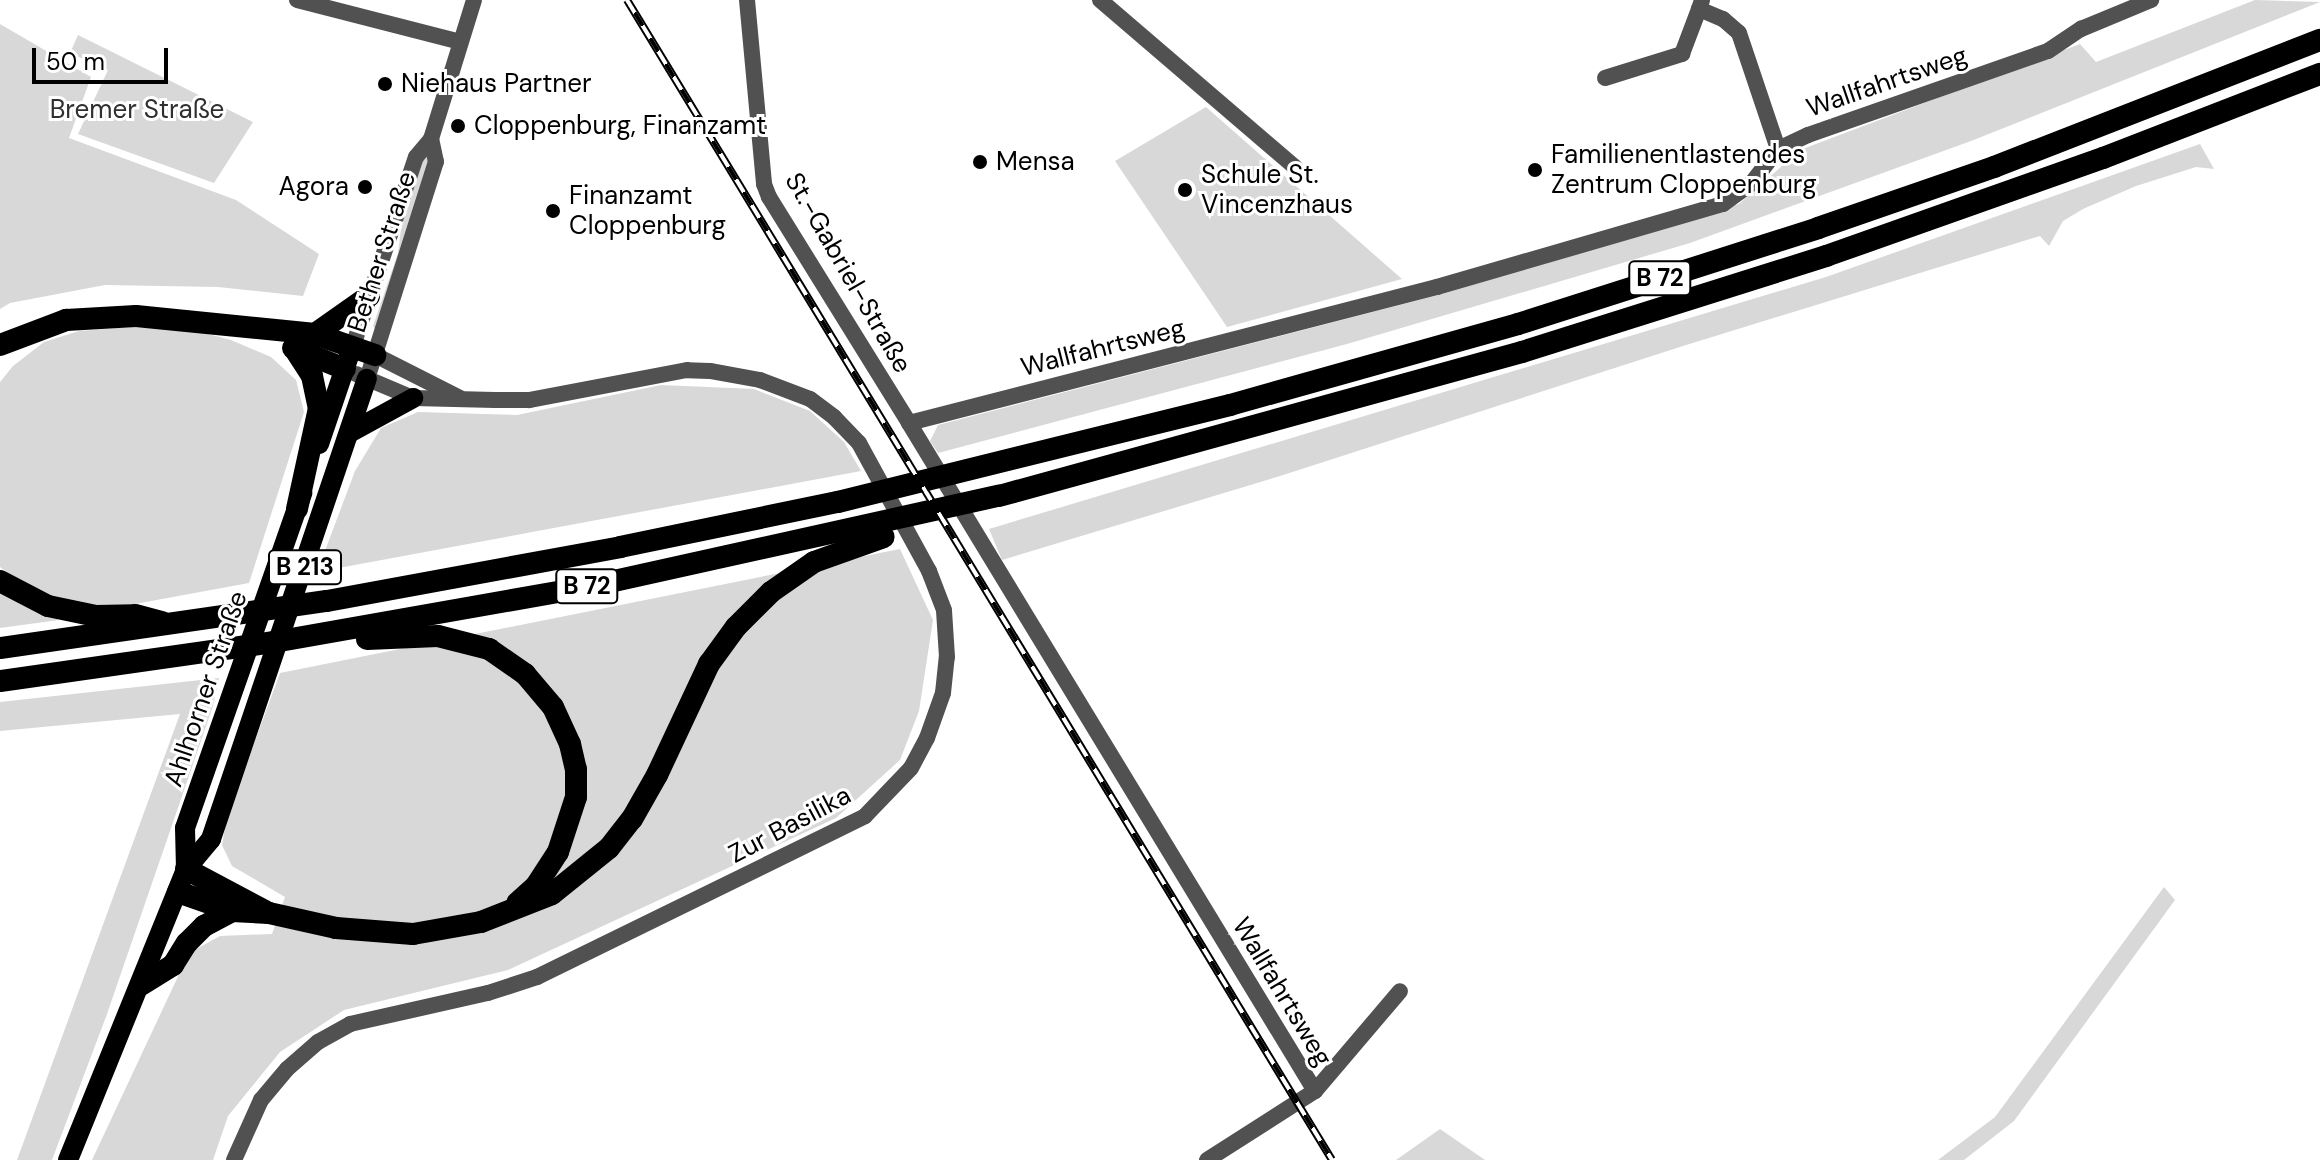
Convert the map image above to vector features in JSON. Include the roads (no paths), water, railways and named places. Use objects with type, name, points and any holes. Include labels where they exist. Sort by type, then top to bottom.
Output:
[{"type":"highway","name":"B 72","points":[[0,648],[327,601],[838,502],[1230,405],[1518,324],[1994,167],[2320,40]]},
{"type":"highway","name":"B 72","points":[[315,638],[860,535],[1508,356],[1796,265],[2103,158],[2320,74]]},
{"type":"highway","points":[[315,334],[369,296]]},
{"type":"highway","points":[[0,345],[66,320],[125,316],[315,334],[375,355]]},
{"type":"highway","points":[[248,329],[345,369]]},
{"type":"highway","points":[[0,360],[27,333]]},
{"type":"highway","name":"B 213","points":[[294,348],[312,376],[319,408],[297,509]]},
{"type":"highway","name":"B 72","points":[[178,892],[232,911],[269,913],[336,928],[413,934],[452,930],[552,894],[582,873],[624,829],[657,775],[709,664],[736,627],[771,592],[860,535]]},
{"type":"highway","points":[[0,581],[48,606],[96,616],[135,615],[175,625]]},
{"type":"highway","name":"B 72","points":[[0,681],[315,638],[438,636],[469,643],[507,660],[525,674],[553,707],[570,744],[576,769],[576,797],[569,826],[548,870],[507,912]]},
{"type":"highway","name":"B 72","points":[[186,869],[269,913]]},
{"type":"highway","points":[[141,985],[173,965],[187,943],[204,926],[232,911]]},
{"type":"main road","name":"Ahlhorner Straße","points":[[68,1160],[178,892],[186,869],[185,828],[353,346]]},
{"type":"main road","name":"Ahlhorner Straße","points":[[186,869],[211,839],[367,379]]},
{"type":"main road","points":[[351,432],[413,398]]},
{"type":"street","points":[[297,0],[460,42]]},
{"type":"street","name":"Bether Straße","points":[[353,346],[416,157],[431,139],[474,0]]},
{"type":"street","name":"St.-Gabriel-Straße","points":[[747,0],[764,184],[769,197],[909,423]]},
{"type":"street","points":[[1100,0],[1295,167]]},
{"type":"street","name":"Wallfahrtsweg","points":[[1207,1160],[1315,1091],[909,423],[1437,287],[1723,204],[1751,184],[1778,149],[1808,135],[2048,51],[2081,29],[2151,0]]},
{"type":"street","points":[[1605,78],[1637,71],[1682,54],[1700,5],[1739,33],[1778,149]]},
{"type":"street","name":"Bether Straße","points":[[367,379],[436,162],[431,139]]},
{"type":"street","name":"Zur Basilika","points":[[375,355],[461,398]]},
{"type":"street","name":"Zur Basilika","points":[[234,1160],[261,1100],[287,1069],[318,1042],[350,1024],[488,993],[537,977],[865,816],[911,768],[927,738],[943,693],[947,657],[944,610],[929,571],[859,443],[834,417],[810,399],[760,380],[687,370],[529,400],[413,398],[345,369]]},
{"type":"street","points":[[1315,1091],[1400,991]]},
{"type":"railway","points":[[627,0],[1332,1160]]},
{"type":"place","name":"Niehaus Partner","points":[[385,84]]},
{"type":"place","name":"Cloppenburg, Finanzamt","points":[[458,126]]},
{"type":"place","name":"Mensa","points":[[980,162]]},
{"type":"place","name":"Familienentlastendes Zentrum Cloppenburg","points":[[1535,170]]},
{"type":"place","name":"Agora","points":[[365,187]]},
{"type":"place","name":"Schule St. Vincenzhaus","points":[[1185,190]]},
{"type":"place","name":"Finanzamt Cloppenburg","points":[[553,211]]},
{"type":"park label","name":"Bremer Straße","points":[[137,110]]}]
